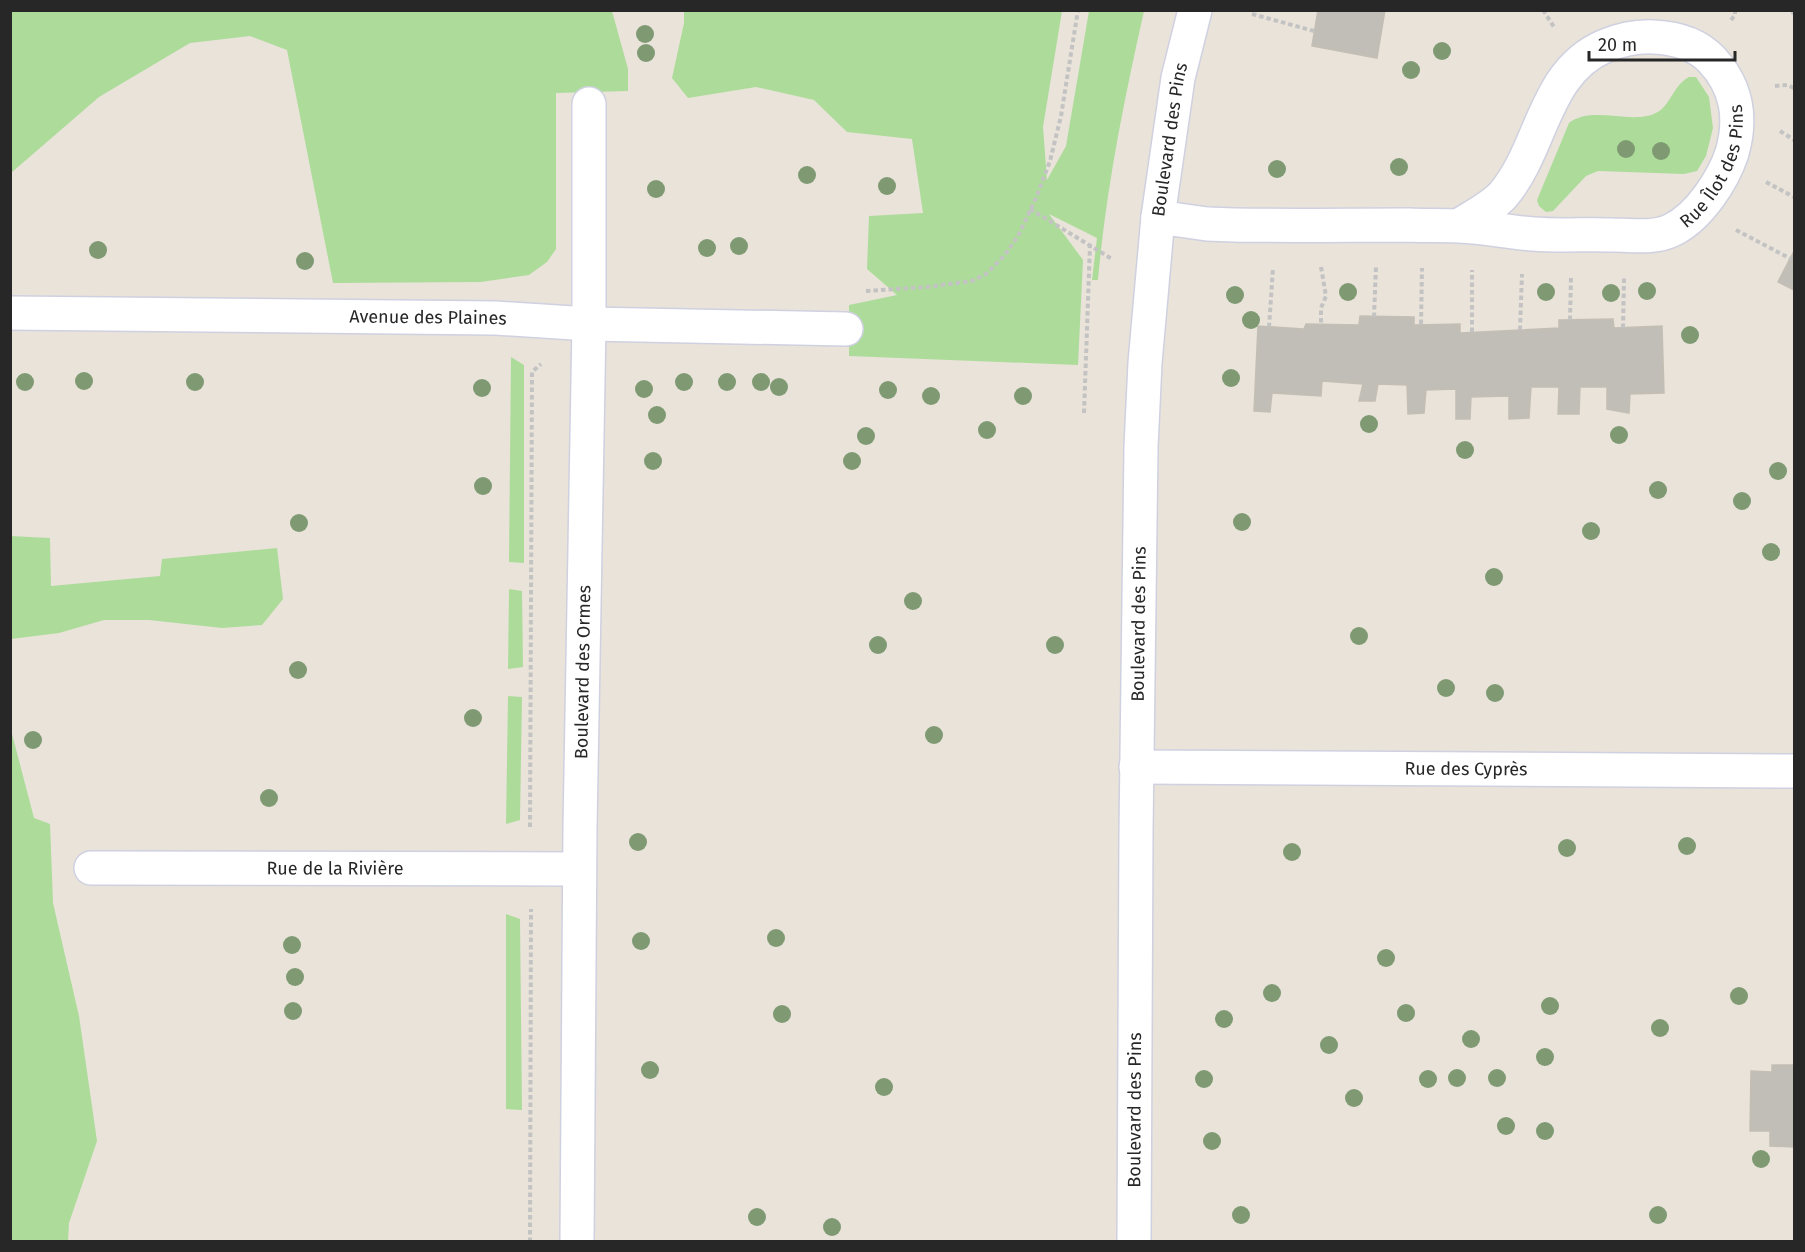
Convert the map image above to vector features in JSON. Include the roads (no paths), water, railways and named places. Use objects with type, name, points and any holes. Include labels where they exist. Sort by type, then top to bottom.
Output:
[{"type":"street","name":"Boulevard des Pins","points":[[1134,1242],[1136,767],[1141,447],[1158,217],[1178,78],[1196,10]]},
{"type":"street","name":"Rue Îlot des Pins","points":[[1158,217],[1207,224],[1465,226],[1523,233],[1653,236],[1672,230],[1698,209],[1711,194],[1726,170],[1736,139],[1737,113],[1733,90],[1723,72],[1708,56],[1689,44],[1669,38],[1642,37],[1614,42],[1595,50],[1577,62],[1565,76],[1531,146],[1504,194],[1465,226]]},
{"type":"street","name":"Boulevard des Ormes","points":[[578,1242],[579,869],[589,324],[589,104]]},
{"type":"street","name":"Avenue des Plaines","points":[[10,313],[495,318],[589,324],[846,329]]},
{"type":"street","name":"Rue des Cyprès","points":[[1136,767],[1794,771]]},
{"type":"street","name":"Rue de la Rivière","points":[[91,868],[492,871],[579,869]]}]
